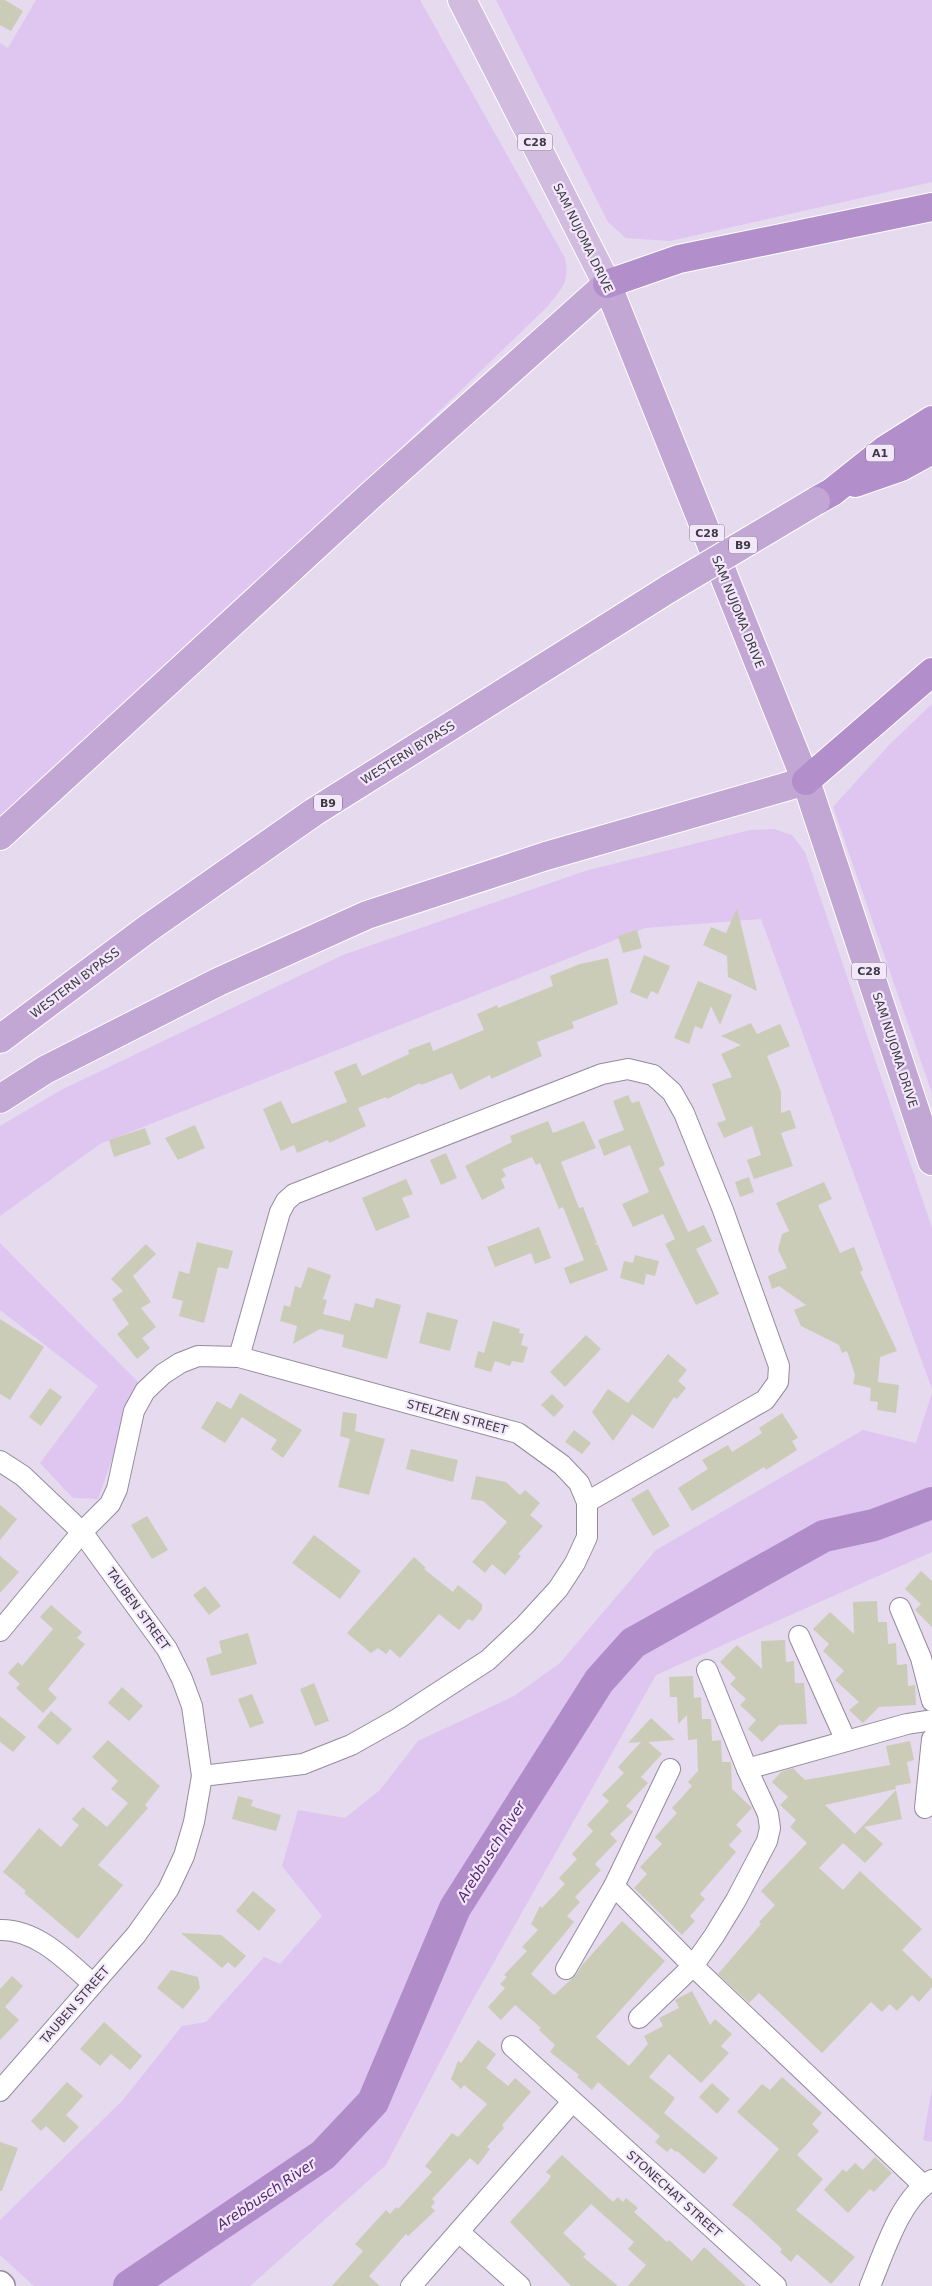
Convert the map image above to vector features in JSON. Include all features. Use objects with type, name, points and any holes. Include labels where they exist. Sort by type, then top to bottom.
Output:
[{"type":"highway","points":[[0,836],[371,495],[607,284],[679,259],[932,207]]},
{"type":"highway","name":"SAM NUJOMA DRIVE","points":[[607,284],[806,781],[932,1161]]},
{"type":"highway","name":"WESTERN BYPASS","points":[[0,1039],[148,930],[314,812],[670,588],[824,496],[886,448],[932,420]]},
{"type":"highway","name":"WESTERN BYPASS","points":[[824,496],[901,467],[932,450]]},
{"type":"highway","points":[[0,1099],[44,1070],[218,982],[367,915],[546,856],[806,781],[932,672]]},
{"type":"main road","name":"SAM NUJOMA DRIVE","points":[[462,0],[607,284]]},
{"type":"street","points":[[239,1357],[280,1212],[294,1194],[602,1074],[628,1069],[653,1076],[672,1092],[688,1121],[723,1210],[779,1366],[778,1382],[765,1400],[587,1502]]},
{"type":"street","name":"STELZEN STREET","points":[[0,1630],[82,1532],[110,1504],[117,1489],[134,1411],[145,1391],[163,1374],[180,1363],[198,1356],[239,1357],[518,1433],[562,1465],[579,1483],[587,1502],[587,1537],[576,1563],[558,1589],[525,1625],[488,1660],[399,1718],[351,1745],[303,1764],[202,1776]]},
{"type":"street","name":"TAUBEN STREET","points":[[0,1461],[23,1476],[82,1532],[167,1649],[182,1679],[192,1706],[202,1776],[194,1822],[184,1856],[168,1890],[136,1935],[0,2091]]},
{"type":"street","points":[[900,1608],[921,1658],[932,1701]]},
{"type":"street","points":[[799,1636],[846,1741]]},
{"type":"street","points":[[639,2018],[693,1966],[736,1900],[766,1841],[770,1828],[768,1814],[747,1769],[707,1670]]},
{"type":"street","points":[[747,1769],[846,1741],[932,1720]]},
{"type":"street","points":[[925,1808],[932,1739]]},
{"type":"street","points":[[566,1969],[614,1886],[670,1770]]},
{"type":"street","points":[[614,1886],[693,1966],[928,2183],[911,2197],[897,2223],[870,2286]]},
{"type":"street","points":[[0,1930],[9,1930],[41,1941],[58,1952],[93,1984]]},
{"type":"street","name":"STONECHAT STREET","points":[[512,2046],[776,2286]]},
{"type":"street","points":[[411,2286],[572,2102]]},
{"type":"street","points":[[459,2232],[520,2286]]},
{"type":"shaded area","points":[[36,0],[420,0],[565,258],[566,279],[548,306],[217,626],[0,822],[0,43],[8,48]]},
{"type":"shaded area","points":[[496,0],[932,0],[932,182],[670,241],[626,238],[608,222]]},
{"type":"shaded area","points":[[932,704],[932,1093],[833,807],[889,745]]},
{"type":"shaded area","points":[[774,829],[792,835],[805,852],[932,1228],[932,1389],[761,919],[645,928],[100,1144],[0,1216],[0,1126],[61,1090],[343,955],[585,871],[750,830]]},
{"type":"shaded area","points":[[0,1243],[139,1383],[98,1499],[73,1498],[40,1463],[98,1386],[0,1310]]},
{"type":"shaded area","points":[[932,1393],[932,1552],[656,1675],[467,2010],[386,2165],[250,2286],[34,2286],[0,2255],[0,2220],[122,2101],[182,2026],[206,2022],[264,1957],[280,1964],[322,1916],[282,1866],[298,1810],[345,1818],[380,1790],[418,1741],[514,1696],[560,1663],[656,1550],[863,1430],[916,1443]]},
{"type":"shaded area","points":[[932,2088],[932,2142],[923,2140]]},
{"type":"building","points":[[0,0],[5,0],[23,11],[11,31],[0,25]]},
{"type":"building","points":[[737,908],[757,991],[728,977],[727,956],[703,945],[711,927],[726,933]]},
{"type":"building","points":[[637,930],[642,948],[623,953],[618,936]]},
{"type":"building","points":[[644,955],[670,966],[658,994],[651,991],[647,999],[630,992]]},
{"type":"building","points":[[608,958],[618,1004],[572,1022],[574,1028],[537,1042],[542,1056],[491,1079],[490,1075],[460,1090],[452,1073],[421,1085],[420,1083],[387,1099],[386,1097],[358,1108],[366,1126],[329,1143],[328,1140],[297,1153],[294,1145],[281,1151],[263,1109],[281,1101],[292,1124],[347,1102],[334,1072],[356,1063],[362,1076],[409,1054],[408,1050],[430,1042],[433,1051],[484,1030],[477,1014],[497,1005],[498,1008],[553,986],[550,976],[580,964]]},
{"type":"building","points":[[698,981],[732,995],[720,1025],[711,1006],[702,1029],[695,1026],[689,1044],[674,1038]]},
{"type":"building","points":[[751,1023],[757,1034],[780,1024],[790,1046],[767,1056],[781,1092],[781,1113],[790,1110],[796,1128],[781,1133],[793,1166],[754,1179],[747,1160],[761,1155],[752,1126],[724,1138],[717,1123],[726,1120],[712,1084],[732,1077],[721,1054],[741,1045],[721,1036]]},
{"type":"building","points":[[628,1095],[632,1103],[639,1101],[665,1165],[659,1168],[688,1232],[704,1225],[712,1241],[696,1249],[719,1294],[696,1305],[665,1244],[675,1239],[663,1214],[633,1227],[622,1204],[649,1192],[630,1145],[604,1156],[598,1140],[624,1130],[613,1101]]},
{"type":"building","points":[[548,1121],[553,1133],[584,1121],[596,1148],[561,1162],[579,1208],[583,1207],[597,1243],[594,1244],[598,1245],[608,1270],[570,1284],[564,1268],[584,1260],[563,1207],[559,1209],[540,1163],[536,1165],[532,1157],[502,1169],[506,1176],[501,1179],[505,1188],[482,1200],[465,1166],[512,1142],[510,1136]]},
{"type":"building","points":[[195,1125],[205,1148],[178,1160],[165,1138]]},
{"type":"building","points":[[145,1128],[151,1144],[114,1157],[109,1140]]},
{"type":"building","points":[[446,1153],[457,1178],[441,1185],[430,1160]]},
{"type":"building","points":[[749,1177],[754,1192],[740,1197],[735,1182]]},
{"type":"building","points":[[406,1179],[413,1194],[402,1198],[410,1217],[376,1231],[362,1198]]},
{"type":"building","points":[[824,1182],[832,1199],[818,1205],[840,1253],[854,1247],[863,1270],[860,1272],[897,1351],[880,1357],[878,1382],[899,1385],[896,1413],[877,1410],[878,1402],[870,1401],[871,1388],[853,1384],[855,1375],[847,1351],[842,1353],[839,1345],[801,1326],[794,1310],[806,1305],[779,1286],[772,1289],[768,1276],[787,1268],[778,1250],[782,1234],[789,1231],[776,1203]]},
{"type":"building","points":[[539,1227],[551,1258],[535,1264],[531,1253],[495,1267],[487,1247]]},
{"type":"building","points":[[197,1242],[233,1251],[228,1269],[218,1267],[204,1323],[179,1316],[183,1301],[172,1298],[179,1271],[189,1274]]},
{"type":"building","points":[[146,1244],[156,1254],[133,1276],[151,1302],[141,1308],[156,1327],[142,1338],[150,1348],[137,1359],[117,1334],[129,1324],[112,1299],[123,1291],[111,1279]]},
{"type":"building","points":[[635,1255],[659,1261],[655,1276],[646,1274],[644,1285],[620,1278],[624,1261],[633,1263]]},
{"type":"building","points":[[308,1267],[331,1275],[323,1299],[327,1300],[323,1314],[350,1321],[355,1303],[373,1308],[376,1298],[401,1305],[387,1359],[342,1347],[344,1335],[320,1329],[293,1344],[297,1326],[280,1321],[284,1305],[290,1307],[295,1286],[301,1288]]},
{"type":"building","points":[[427,1312],[458,1320],[450,1351],[419,1343]]},
{"type":"building","points":[[0,1319],[44,1347],[10,1400],[0,1394]]},
{"type":"building","points":[[493,1321],[520,1329],[519,1333],[524,1334],[521,1345],[528,1347],[523,1363],[512,1361],[510,1366],[495,1361],[491,1372],[474,1367],[478,1351],[484,1353]]},
{"type":"building","points":[[586,1335],[601,1349],[565,1387],[550,1372]]},
{"type":"building","points":[[668,1354],[687,1370],[678,1381],[686,1388],[677,1399],[674,1397],[653,1429],[632,1414],[613,1441],[592,1412],[608,1389],[628,1403]]},
{"type":"building","points":[[50,1388],[62,1397],[41,1426],[29,1417]]},
{"type":"building","points":[[240,1393],[302,1430],[283,1458],[271,1449],[277,1440],[242,1417],[225,1443],[201,1428],[217,1401],[231,1409]]},
{"type":"building","points":[[552,1394],[564,1406],[554,1417],[541,1405]]},
{"type":"building","points":[[343,1412],[357,1414],[355,1431],[385,1439],[369,1495],[338,1487],[350,1439],[340,1436]]},
{"type":"building","points":[[782,1413],[798,1438],[792,1441],[797,1450],[766,1470],[764,1467],[692,1511],[678,1488],[708,1469],[702,1460],[728,1445],[732,1452],[762,1433],[759,1428]]},
{"type":"building","points":[[574,1430],[591,1443],[582,1454],[565,1442]]},
{"type":"building","points":[[411,1449],[458,1460],[453,1482],[406,1469]]},
{"type":"building","points":[[476,1476],[506,1482],[520,1495],[525,1490],[540,1503],[530,1515],[543,1526],[518,1554],[521,1556],[505,1575],[492,1564],[485,1573],[472,1562],[507,1522],[483,1501],[471,1499]]},
{"type":"building","points":[[648,1489],[670,1526],[653,1536],[631,1499]]},
{"type":"building","points":[[0,1505],[17,1519],[0,1540]]},
{"type":"building","points":[[147,1516],[168,1550],[152,1559],[131,1525]]},
{"type":"building","points":[[314,1535],[361,1571],[340,1599],[292,1563]]},
{"type":"building","points":[[0,1556],[19,1572],[0,1593]]},
{"type":"building","points":[[414,1557],[426,1568],[424,1569],[453,1592],[458,1585],[482,1604],[482,1609],[473,1621],[468,1619],[459,1630],[439,1614],[400,1658],[390,1649],[386,1654],[378,1648],[371,1653],[347,1633]]},
{"type":"building","points":[[921,1571],[932,1581],[932,1627],[915,1610],[921,1604],[905,1589]]},
{"type":"building","points":[[205,1586],[221,1606],[209,1615],[193,1595]]},
{"type":"building","points":[[877,1601],[878,1622],[887,1622],[888,1644],[896,1643],[897,1665],[907,1664],[908,1686],[915,1685],[916,1705],[879,1707],[863,1723],[849,1710],[859,1702],[835,1680],[844,1671],[823,1651],[829,1644],[813,1629],[830,1612],[854,1634],[853,1602]]},
{"type":"building","points":[[51,1605],[82,1632],[77,1638],[85,1644],[48,1689],[57,1698],[43,1713],[16,1688],[20,1684],[8,1673],[18,1662],[22,1666],[53,1629],[40,1617]]},
{"type":"building","points":[[248,1633],[257,1664],[211,1676],[206,1658],[222,1653],[219,1641]]},
{"type":"building","points":[[785,1640],[786,1662],[794,1661],[795,1683],[804,1683],[807,1724],[779,1725],[762,1742],[748,1729],[756,1720],[740,1705],[746,1699],[730,1684],[736,1678],[720,1662],[737,1645],[762,1669],[761,1641]]},
{"type":"building","points":[[693,1676],[694,1698],[701,1697],[702,1719],[711,1719],[712,1741],[721,1740],[722,1762],[731,1762],[732,1789],[752,1808],[736,1825],[742,1831],[729,1845],[736,1852],[700,1894],[705,1899],[690,1916],[695,1921],[682,1935],[634,1888],[647,1874],[640,1867],[662,1844],[655,1837],[677,1813],[672,1808],[692,1786],[688,1782],[698,1771],[697,1739],[688,1740],[687,1715],[678,1724],[677,1697],[670,1697],[669,1677]]},
{"type":"building","points":[[314,1683],[329,1721],[315,1726],[300,1689]]},
{"type":"building","points":[[122,1687],[143,1706],[129,1721],[108,1703]]},
{"type":"building","points":[[252,1694],[264,1723],[250,1728],[238,1699]]},
{"type":"building","points":[[51,1711],[72,1729],[58,1745],[37,1727]]},
{"type":"building","points":[[0,1716],[26,1737],[13,1752],[0,1742]]},
{"type":"building","points":[[651,1718],[675,1740],[648,1742],[662,1754],[641,1777],[648,1783],[626,1806],[633,1812],[610,1834],[617,1841],[595,1864],[601,1870],[575,1897],[580,1902],[567,1916],[574,1922],[531,1974],[554,1995],[576,1975],[583,1964],[622,1921],[665,1961],[596,2037],[629,2066],[648,2044],[644,2036],[663,2026],[659,2018],[679,2008],[675,2000],[692,1991],[710,2025],[715,2019],[732,2034],[721,2046],[729,2053],[701,2083],[669,2054],[649,2077],[675,2098],[664,2113],[718,2158],[704,2174],[677,2151],[671,2148],[667,2152],[655,2142],[660,2136],[598,2082],[592,2090],[577,2077],[579,2075],[550,2052],[555,2045],[539,2030],[541,2028],[515,2005],[501,2020],[488,2007],[505,1988],[500,1984],[507,1977],[504,1975],[527,1951],[522,1947],[538,1930],[531,1924],[540,1906],[542,1908],[565,1884],[559,1878],[577,1859],[572,1854],[593,1831],[587,1825],[609,1801],[602,1795],[624,1773],[618,1767],[641,1742],[628,1743]]},
{"type":"building","points":[[108,1740],[160,1786],[145,1805],[148,1808],[98,1865],[123,1885],[78,1939],[24,1893],[26,1891],[3,1872],[39,1828],[61,1847],[79,1825],[72,1819],[83,1807],[107,1827],[128,1803],[111,1789],[118,1781],[92,1757]]},
{"type":"building","points":[[910,1741],[914,1760],[907,1762],[911,1783],[895,1786],[896,1789],[825,1805],[855,1834],[896,1790],[902,1819],[864,1827],[883,1844],[865,1863],[843,1843],[819,1868],[843,1890],[860,1871],[922,1929],[902,1950],[932,1979],[932,1987],[919,2002],[912,1995],[897,2011],[890,2004],[882,2012],[871,2002],[822,2053],[759,1993],[749,2003],[718,1974],[761,1924],[759,1922],[775,1905],[761,1891],[807,1843],[790,1827],[796,1820],[780,1805],[788,1797],[772,1782],[781,1772],[793,1768],[805,1780],[890,1765],[886,1746]]},
{"type":"building","points":[[238,1796],[253,1800],[251,1806],[281,1815],[276,1831],[232,1819]]},
{"type":"building","points":[[253,1891],[276,1910],[259,1931],[236,1911]]},
{"type":"building","points":[[181,1933],[221,1935],[246,1956],[235,1968],[228,1962],[222,1968]]},
{"type":"building","points":[[171,1970],[198,1977],[200,1988],[183,2009],[157,1988]]},
{"type":"building","points":[[12,1976],[23,1986],[5,2007],[19,2020],[0,2040],[0,1989]]},
{"type":"building","points":[[104,2022],[142,2056],[130,2070],[111,2054],[100,2066],[80,2049]]},
{"type":"building","points":[[478,2040],[496,2054],[486,2068],[508,2086],[515,2078],[531,2092],[502,2125],[504,2128],[487,2147],[490,2149],[478,2165],[470,2158],[432,2199],[435,2202],[431,2207],[435,2211],[408,2236],[406,2234],[369,2276],[380,2286],[332,2286],[363,2251],[355,2244],[386,2210],[390,2214],[396,2207],[398,2209],[432,2172],[425,2166],[452,2133],[458,2137],[487,2104],[464,2085],[461,2089],[451,2079],[458,2061],[461,2063]]},
{"type":"building","points":[[782,2077],[822,2113],[812,2124],[819,2131],[797,2155],[823,2179],[796,2210],[855,2257],[831,2284],[797,2254],[791,2262],[780,2252],[782,2249],[732,2205],[779,2149],[737,2112],[762,2084],[770,2090]]},
{"type":"building","points":[[67,2082],[83,2096],[66,2115],[79,2127],[64,2143],[46,2126],[41,2131],[31,2121]]},
{"type":"building","points":[[712,2083],[730,2099],[717,2114],[699,2097]]},
{"type":"building","points":[[0,2142],[18,2148],[2,2191],[0,2191]]},
{"type":"building","points":[[562,2155],[613,2202],[618,2197],[623,2202],[626,2198],[638,2208],[634,2212],[667,2242],[669,2240],[692,2261],[704,2247],[746,2286],[628,2286],[646,2265],[628,2249],[634,2242],[591,2204],[563,2233],[586,2254],[583,2257],[618,2286],[571,2286],[510,2222],[548,2181],[551,2176],[546,2172]]},
{"type":"building","points":[[875,2157],[892,2173],[874,2192],[870,2189],[848,2213],[824,2190],[843,2169],[846,2172],[855,2163],[863,2170]]},
{"type":"waterway","name":"Arebbusch River","points":[[129,2286],[323,2155],[373,2102],[455,1908],[599,1681],[633,1643],[824,1536],[874,1525],[932,1503]]}]
